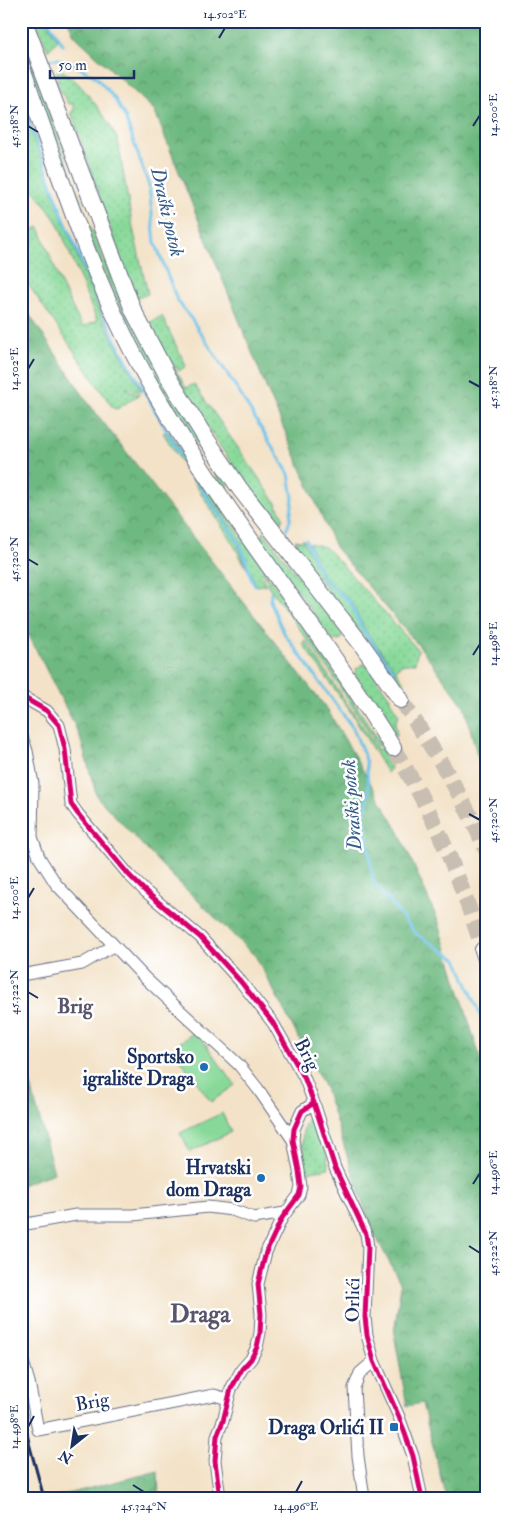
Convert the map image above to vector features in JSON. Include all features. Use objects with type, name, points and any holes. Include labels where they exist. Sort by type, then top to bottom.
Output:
[{"type":"highway","points":[[27,28],[133,310],[168,377],[240,489],[362,645],[401,700]]},
{"type":"highway","points":[[21,65],[82,235],[107,296],[142,368],[191,452],[338,664],[393,748]]},
{"type":"street","name":"Brig","points":[[21,696],[47,711],[58,725],[65,749],[70,804],[129,875],[145,891],[200,937],[242,982],[273,1023],[304,1077],[314,1103]]},
{"type":"street","points":[[21,734],[27,751],[33,791],[32,837],[39,857],[56,884],[113,946],[239,1065],[258,1089],[292,1140],[301,1187],[296,1202],[285,1213],[266,1252],[258,1284],[261,1314],[257,1346],[252,1359],[242,1368],[231,1389],[217,1436],[215,1450],[220,1498]]},
{"type":"street","points":[[21,771],[28,761]]},
{"type":"street","points":[[21,975],[82,964],[113,946]]},
{"type":"street","points":[[292,1140],[297,1118],[302,1111],[314,1103]]},
{"type":"street","name":"Orlići","points":[[314,1103],[335,1168],[366,1234],[368,1264],[365,1317],[367,1336],[374,1361],[399,1417],[411,1451],[422,1498]]},
{"type":"street","points":[[21,1225],[76,1215],[133,1215],[208,1207],[232,1210],[254,1218],[285,1213]]},
{"type":"street","name":"Brig","points":[[21,1355],[29,1382],[38,1430],[214,1396],[228,1399]]},
{"type":"street","points":[[364,1498],[358,1456],[354,1388],[360,1373],[374,1361]]},
{"type":"green space","points":[[33,21],[46,21],[58,40],[48,51],[40,30],[36,30]]},
{"type":"green space","points":[[68,21],[486,21],[486,787],[464,706],[420,647],[335,547],[268,392],[154,110],[74,35]]},
{"type":"green space","points":[[21,31],[86,216],[119,296],[228,484],[226,489],[220,483],[190,435],[162,386],[134,336],[109,284],[74,196],[21,46]]},
{"type":"green space","points":[[63,71],[78,83],[94,103],[118,141],[132,224],[148,294],[137,298],[120,257],[71,112],[74,111],[73,104],[68,104],[55,80],[57,79],[60,82],[56,72]]},
{"type":"green space","points":[[21,103],[76,253],[103,319],[142,391],[126,388],[132,393],[140,394],[117,409],[113,408],[21,274],[21,235],[39,227],[62,286],[82,327],[97,321],[58,224],[21,175]]},
{"type":"green space","points":[[21,302],[89,404],[327,709],[399,832],[439,923],[486,1078],[486,1498],[446,1498],[422,1403],[407,1406],[394,1333],[401,1284],[371,1228],[325,1088],[256,957],[166,870],[97,797],[79,734],[21,620]]},
{"type":"green space","points":[[162,316],[186,366],[179,371],[176,366],[174,367],[186,388],[194,384],[276,503],[283,517],[281,522],[274,515],[271,517],[237,471],[175,374],[149,323]]},
{"type":"green space","points":[[168,431],[328,663],[381,744],[378,746],[329,670],[267,584],[268,582],[263,573],[260,575],[265,585],[257,586],[249,571],[241,543],[201,485]]},
{"type":"green space","points":[[166,432],[238,544],[247,569],[163,433]]},
{"type":"green space","points":[[264,532],[343,634],[340,641],[332,640],[260,539]]},
{"type":"green space","points":[[303,539],[321,578],[349,602],[363,632],[393,674],[397,672],[406,686],[403,689],[298,552],[295,540],[302,541]]},
{"type":"green space","points":[[309,543],[325,547],[418,650],[415,663],[400,665],[396,671],[365,630],[351,601],[323,577]]},
{"type":"green space","points":[[305,640],[378,750],[381,748],[391,769],[387,773],[350,711],[303,644]]},
{"type":"green space","points":[[363,664],[368,667],[390,698],[399,715],[395,723],[397,735],[395,737],[355,675],[356,669]]},
{"type":"green space","name":"Sportsko igralište Draga","points":[[196,1031],[235,1085],[211,1102],[172,1048]]},
{"type":"green space","points":[[26,1067],[54,1173],[21,1185],[21,1068]]},
{"type":"green space","points":[[222,1113],[231,1132],[190,1152],[180,1133]]},
{"type":"green space","points":[[310,1117],[313,1117],[325,1146],[329,1168],[306,1172],[303,1135],[306,1122]]},
{"type":"green space","points":[[158,1471],[159,1498],[51,1498]]},
{"type":"waterway","points":[[48,21],[63,45]]},
{"type":"waterway","name":"Draški potok","points":[[44,60],[57,59],[73,64],[96,77],[115,99],[125,117],[149,186],[155,242],[177,300],[234,384],[289,474],[293,498],[287,529]]},
{"type":"waterway","points":[[21,99],[64,219],[115,340],[177,449],[210,502],[240,544],[255,585]]},
{"type":"waterway","points":[[306,540],[322,578],[350,602],[364,632],[394,672]]},
{"type":"waterway","name":"Draški potok","points":[[271,592],[270,601],[284,633],[353,728],[366,760],[369,795],[364,815],[373,881],[416,934],[457,959],[486,1028]]},
{"type":"tunnel","points":[[401,700],[447,773],[468,811],[486,850]]},
{"type":"tunnel","points":[[393,748],[421,797],[445,846],[465,896],[483,950]]},
{"type":"railway","points":[[21,1407],[44,1498]]},
{"type":"cycle path","points":[[21,696],[47,711],[59,725],[65,749],[71,804],[78,814],[129,875],[145,891],[200,937],[241,982],[273,1023],[304,1077],[335,1168],[366,1234],[368,1247],[365,1317],[367,1335],[374,1361],[399,1417],[413,1456],[422,1498]]},
{"type":"cycle path","points":[[220,1498],[215,1461],[217,1436],[231,1389],[257,1347],[261,1314],[258,1284],[266,1252],[282,1218],[299,1195],[301,1187],[293,1140],[294,1129],[302,1111],[314,1103]]},
{"type":"place","name":"Sportsko igralište Draga","points":[[204,1067]]},
{"type":"place","name":"Hrvatski dom Draga","points":[[261,1178]]},
{"type":"place","name":"Draga Orlići II","points":[[394,1427]]},
{"type":"district","name":"Brig","points":[[75,1006]]},
{"type":"district","name":"Draga","points":[[200,1314]]}]
